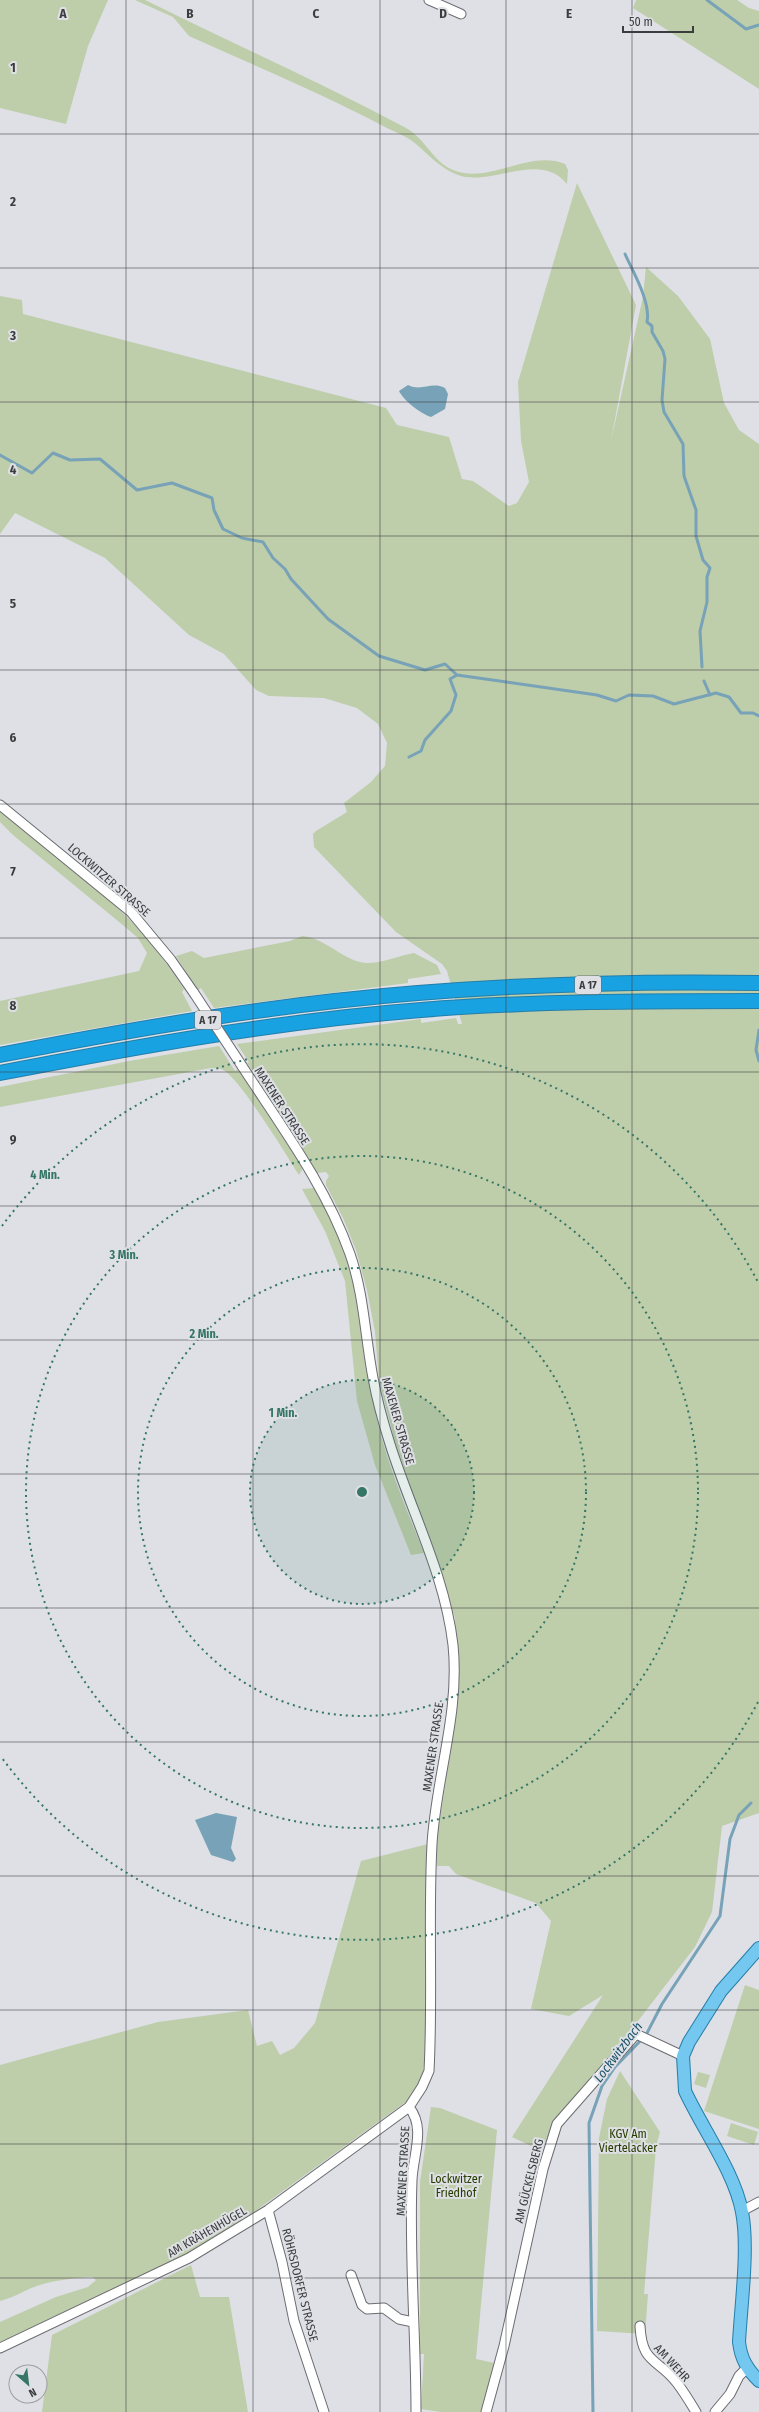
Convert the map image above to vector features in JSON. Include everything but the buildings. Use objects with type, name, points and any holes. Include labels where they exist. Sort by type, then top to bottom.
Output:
[{"type":"highway","name":"A 17","points":[[0,1055],[91,1038],[297,1006],[417,993],[528,987],[759,983]]},
{"type":"highway","name":"A 17","points":[[0,1073],[223,1034],[420,1010],[534,1004],[759,1001]]},
{"type":"main road","points":[[759,1948],[721,1991],[689,2042],[683,2056],[682,2074],[685,2091],[732,2182],[742,2211],[745,2230],[739,2342],[741,2356],[747,2368],[759,2381]]},
{"type":"street","points":[[429,0],[461,14]]},
{"type":"street","name":"LOCKWITZER STRASSE","points":[[0,805],[131,912],[171,960],[242,1066]]},
{"type":"street","name":"MAXENER STRASSE","points":[[242,1066],[313,1176],[334,1214],[350,1253],[361,1291],[373,1377],[381,1411],[410,1504],[439,1582],[446,1607],[453,1647],[453,1714],[442,1770],[432,1843],[431,2034],[429,2071],[422,2087],[409,2107],[416,2115],[419,2126],[412,2179],[413,2322],[416,2412]]},
{"type":"street","name":"AM GÜCKELSBERG","points":[[486,2412],[504,2346],[543,2169],[557,2124],[636,2034],[683,2056]]},
{"type":"street","name":"AM KRÄHENHÜGEL","points":[[0,2348],[189,2258],[268,2210],[409,2107]]},
{"type":"street","points":[[742,2211],[759,2202]]},
{"type":"street","name":"RÖHRSDORFER STRASSE","points":[[268,2210],[282,2262],[294,2322],[324,2412]]},
{"type":"street","points":[[351,2275],[362,2305],[367,2309],[384,2308],[399,2319],[413,2322]]},
{"type":"street","name":"AM WEHR","points":[[640,2326],[644,2352],[677,2382],[696,2412]]},
{"type":"street","points":[[715,2412],[730,2394],[739,2376],[747,2368]]},
{"type":"green space","points":[[0,0],[108,0],[88,46],[66,124],[0,108]]},
{"type":"green space","points":[[135,0],[145,0],[309,79],[406,128],[419,138],[434,156],[453,170],[467,173],[481,173],[495,171],[523,163],[551,161],[565,164],[568,170],[567,184],[556,174],[543,170],[530,169],[486,177],[458,175],[440,165],[413,141],[312,91],[189,36],[173,17]]},
{"type":"green space","points":[[636,0],[737,0],[749,8],[759,11],[759,89],[633,8]]},
{"type":"green space","points":[[577,183],[636,305],[611,441],[643,297],[646,267],[678,296],[710,339],[724,403],[739,430],[759,444],[759,1813],[722,1826],[712,1912],[695,1947],[631,2030],[553,2122],[542,2151],[512,2137],[603,1995],[569,2016],[531,2009],[551,1921],[536,1903],[456,1874],[449,1866],[437,1866],[436,1844],[456,1715],[455,1618],[394,1438],[379,1380],[375,1332],[367,1290],[356,1250],[343,1218],[326,1185],[326,1181],[329,1176],[326,1172],[317,1173],[247,1063],[249,1062],[237,1044],[421,1019],[421,1023],[456,1018],[458,1024],[462,1024],[447,971],[442,964],[396,932],[314,847],[313,834],[347,812],[344,803],[371,782],[385,766],[387,743],[378,724],[357,708],[324,698],[269,696],[256,690],[224,654],[189,635],[105,558],[15,513],[0,534],[0,296],[22,300],[23,314],[386,408],[397,425],[449,437],[462,479],[473,481],[509,506],[517,503],[529,482],[521,441],[518,382]]},
{"type":"green space","points":[[0,811],[87,880],[143,933],[184,989],[182,992],[192,1011],[0,1045],[0,1001],[139,971],[147,953],[138,938],[13,835],[0,822]]},
{"type":"green space","points":[[302,936],[318,940],[358,962],[371,963],[384,961],[414,953],[437,965],[441,974],[408,979],[408,983],[214,1008],[201,988],[198,990],[176,956],[192,951],[204,958],[290,941]]},
{"type":"green space","points":[[219,1046],[235,1071],[238,1069],[303,1168],[299,1175],[251,1101],[230,1076],[219,1068],[211,1068],[0,1107],[0,1087],[129,1061]]},
{"type":"green space","points":[[315,1188],[334,1224],[345,1250],[353,1276],[378,1425],[389,1463],[424,1553],[411,1555],[375,1465],[357,1401],[345,1281],[325,1231],[302,1189]]},
{"type":"green space","points":[[428,1844],[427,2038],[423,2073],[416,2090],[407,2101],[225,2233],[186,2254],[51,2320],[0,2342],[0,2322],[56,2297],[88,2287],[96,2280],[92,2277],[52,2282],[36,2286],[0,2301],[0,2065],[158,2022],[248,2010],[257,2046],[272,2041],[280,2055],[294,2048],[315,2023],[361,1861]]},
{"type":"green space","points":[[745,1985],[759,1990],[759,2129],[704,2111]]},
{"type":"green space","name":"KGV Am Viertelacker","points":[[620,2071],[660,2132],[656,2147],[644,2294],[648,2294],[645,2334],[597,2331],[599,2138],[607,2099]]},
{"type":"green space","points":[[698,2072],[710,2075],[706,2088],[694,2084]]},
{"type":"green space","name":"Lockwitzer Friedhof","points":[[431,2107],[440,2108],[497,2130],[476,2359],[494,2363],[481,2412],[441,2412],[421,2409],[424,2354],[420,2354],[420,2182]]},
{"type":"green space","points":[[731,2123],[758,2132],[754,2145],[727,2136]]},
{"type":"green space","points":[[191,2265],[200,2297],[229,2297],[248,2412],[42,2412],[43,2404],[48,2404],[48,2366],[52,2335]]},
{"type":"water","points":[[408,385],[413,387],[440,386],[445,388],[448,394],[445,409],[431,417],[417,410],[408,403],[399,391]]},
{"type":"water","points":[[216,1813],[237,1817],[231,1848],[236,1859],[233,1862],[211,1855],[195,1820]]},
{"type":"waterway","points":[[707,0],[746,29],[759,25]]},
{"type":"waterway","points":[[625,254],[644,296],[648,314],[647,322],[652,326],[652,332],[663,351],[665,359],[662,400],[664,412],[683,444],[684,476],[696,510],[696,536],[703,560],[710,568],[707,577],[707,602],[700,631],[702,667]]},
{"type":"waterway","points":[[0,455],[32,473],[53,453],[70,460],[100,459],[137,490],[172,483],[212,498],[214,510],[223,529],[242,538],[263,542],[273,558],[285,569],[291,579],[328,619],[379,656],[425,670],[445,664],[457,675],[597,695],[616,701],[629,695],[653,696],[674,704],[716,693],[729,697],[741,713],[753,713],[759,716]]},
{"type":"waterway","points":[[409,757],[421,751],[425,740],[451,711],[456,695],[450,679],[457,675]]},
{"type":"waterway","points":[[704,681],[710,695]]},
{"type":"waterway","name":"Lockwitzbach","points":[[759,1030],[756,1050],[759,1061]]},
{"type":"waterway","name":"Lockwitzbach","points":[[593,2412],[589,2123],[602,2086],[615,2067],[646,2035],[662,2004],[720,1916],[730,1839],[739,1815],[751,1803]]}]
